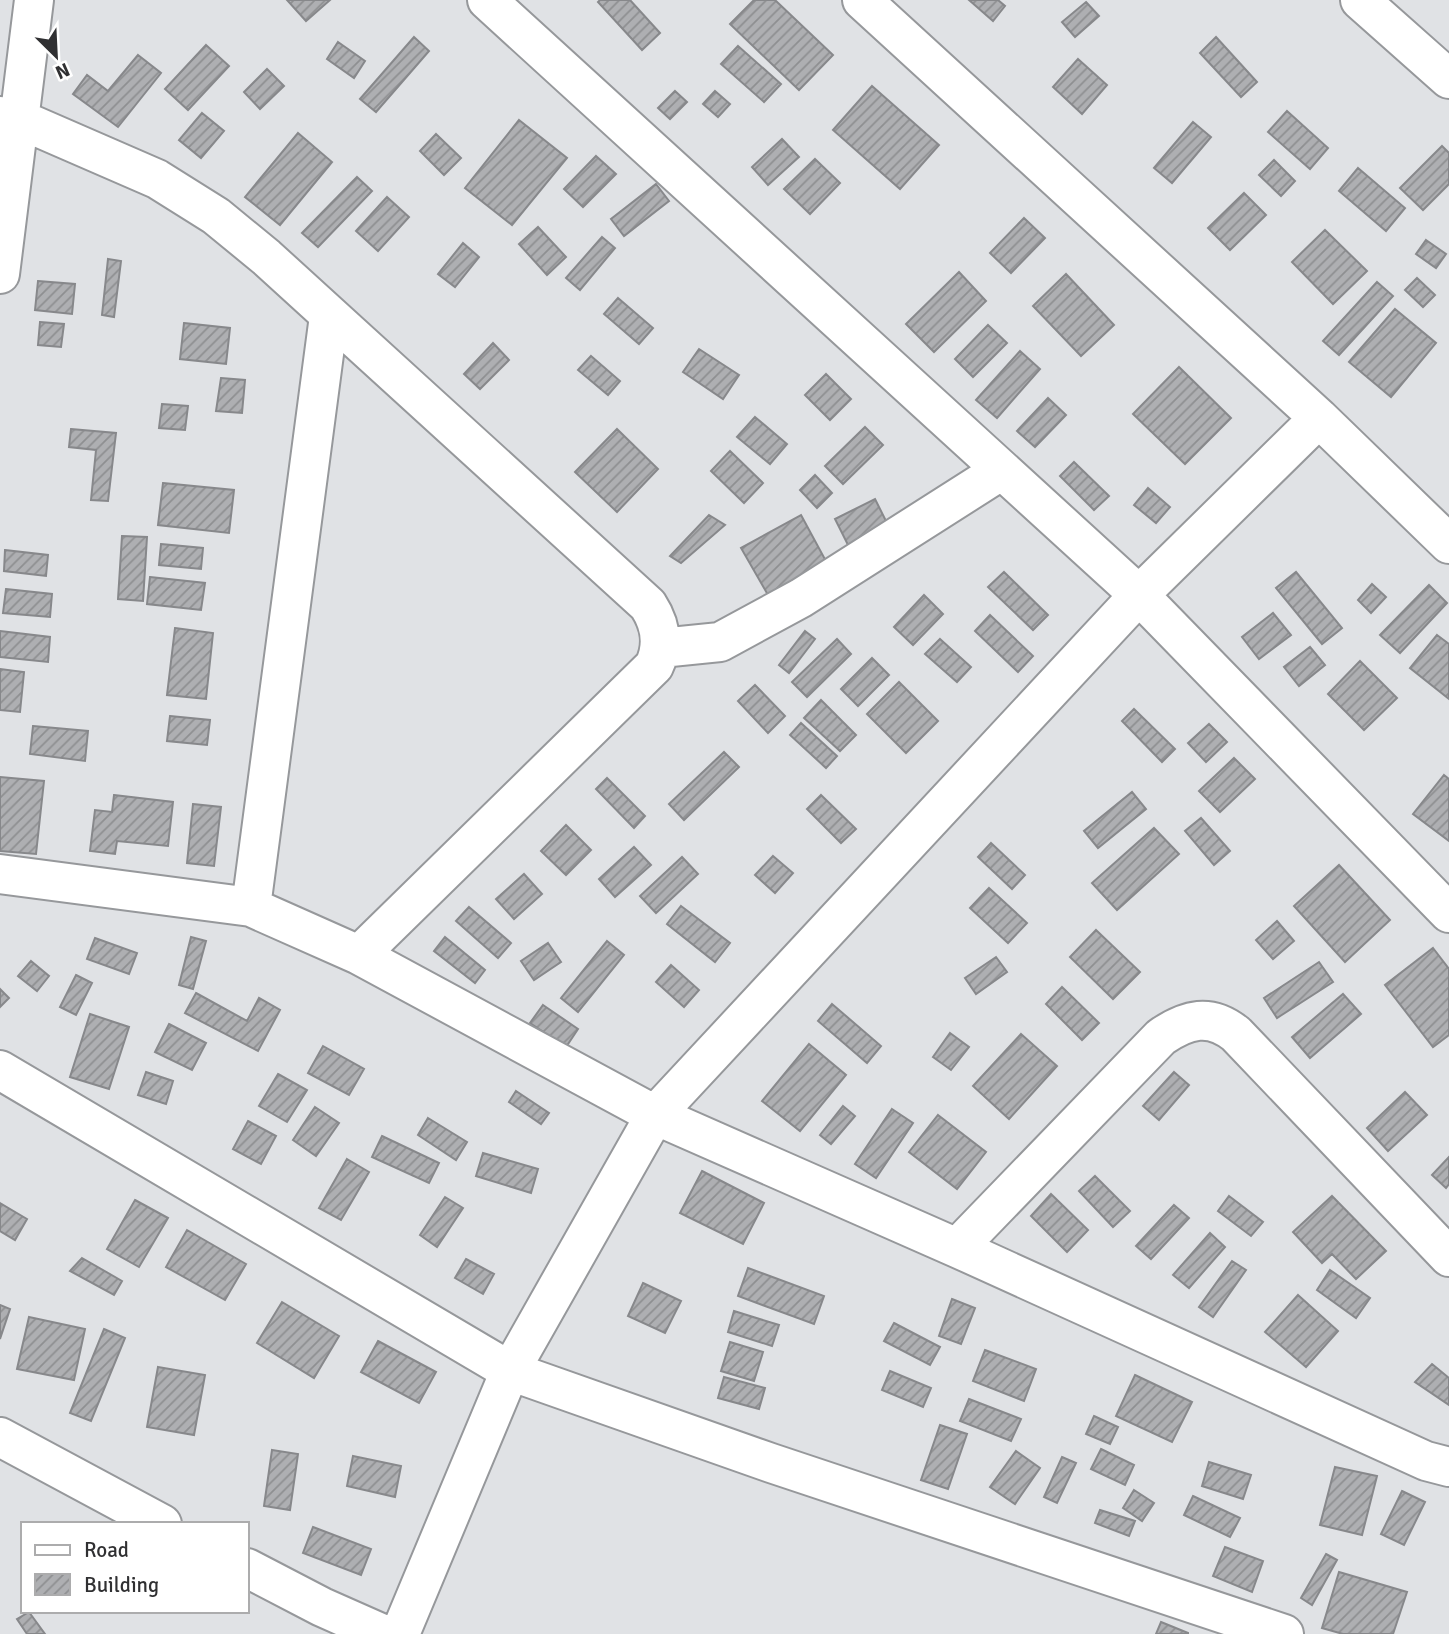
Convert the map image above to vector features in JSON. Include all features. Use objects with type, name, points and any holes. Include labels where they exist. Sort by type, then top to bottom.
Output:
[{"type":"street","points":[[0,274],[9,117],[34,0]]},
{"type":"street","points":[[487,0],[1139,595],[1449,913]]},
{"type":"street","points":[[862,0],[1319,418],[1449,544]]},
{"type":"street","points":[[1360,0],[1449,79]]},
{"type":"street","points":[[9,117],[157,179],[216,216],[266,257],[648,605],[659,626],[661,648],[654,666],[646,675],[359,955]]},
{"type":"street","points":[[251,907],[329,316]]},
{"type":"street","points":[[400,1634],[510,1371],[655,1115],[1139,595],[1319,418]]},
{"type":"street","points":[[661,648],[720,642],[801,598],[1002,470]]},
{"type":"street","points":[[0,874],[251,907],[359,955],[655,1115],[957,1248],[1426,1461],[1449,1467]]},
{"type":"street","points":[[957,1248],[1161,1037],[1178,1025],[1200,1020],[1224,1024],[1236,1034],[1449,1257]]},
{"type":"street","points":[[0,1070],[510,1371],[771,1463],[1284,1634]]},
{"type":"street","points":[[0,1437],[158,1522]]},
{"type":"street","points":[[248,1569],[383,1634]]},
{"type":"building","points":[[287,0],[330,0],[306,21]]},
{"type":"building","points":[[630,0],[660,33],[642,50],[598,2]]},
{"type":"building","points":[[754,0],[775,0],[833,55],[799,90],[730,24]]},
{"type":"building","points":[[969,0],[998,0],[1005,6],[993,21]]},
{"type":"building","points":[[1086,2],[1099,16],[1075,37],[1062,22]]},
{"type":"building","points":[[414,37],[429,51],[376,112],[360,99]]},
{"type":"building","points":[[1216,37],[1257,82],[1241,97],[1200,53]]},
{"type":"building","points":[[338,42],[365,61],[354,78],[327,59]]},
{"type":"building","points":[[206,45],[229,66],[188,110],[165,89]]},
{"type":"building","points":[[738,46],[781,84],[764,102],[721,64]]},
{"type":"building","points":[[138,55],[161,73],[118,127],[73,94],[87,75],[108,91]]},
{"type":"building","points":[[1078,59],[1107,85],[1082,114],[1053,87]]},
{"type":"building","points":[[267,69],[284,86],[260,109],[244,92]]},
{"type":"building","points":[[872,86],[939,145],[900,189],[833,130]]},
{"type":"building","points":[[675,91],[687,102],[670,119],[658,108]]},
{"type":"building","points":[[715,91],[730,104],[718,117],[703,104]]},
{"type":"building","points":[[1287,111],[1328,148],[1310,169],[1268,132]]},
{"type":"building","points":[[202,113],[224,131],[201,158],[179,140]]},
{"type":"building","points":[[519,120],[567,158],[512,225],[465,188]]},
{"type":"building","points":[[1193,122],[1211,137],[1172,183],[1154,168]]},
{"type":"building","points":[[298,133],[332,162],[280,225],[245,197]]},
{"type":"building","points":[[436,134],[461,158],[444,175],[420,151]]},
{"type":"building","points":[[782,139],[799,157],[768,185],[752,167]]},
{"type":"building","points":[[1442,146],[1449,153],[1449,184],[1423,210],[1400,188]]},
{"type":"building","points":[[596,156],[616,174],[583,207],[564,189]]},
{"type":"building","points":[[815,159],[840,183],[810,214],[784,189]]},
{"type":"building","points":[[1274,160],[1295,181],[1281,196],[1259,175]]},
{"type":"building","points":[[1358,168],[1405,208],[1386,231],[1339,191]]},
{"type":"building","points":[[357,177],[372,191],[318,247],[302,233]]},
{"type":"building","points":[[656,184],[669,201],[624,236],[611,219]]},
{"type":"building","points":[[1244,193],[1266,215],[1230,250],[1208,228]]},
{"type":"building","points":[[387,197],[409,217],[378,251],[356,231]]},
{"type":"building","points":[[1024,218],[1045,238],[1011,273],[990,253]]},
{"type":"building","points":[[538,227],[566,257],[547,275],[519,244]]},
{"type":"building","points":[[1325,230],[1367,271],[1333,304],[1292,262]]},
{"type":"building","points":[[602,237],[615,248],[580,290],[566,278]]},
{"type":"building","points":[[1426,240],[1446,254],[1436,268],[1416,254]]},
{"type":"building","points":[[463,243],[479,257],[455,287],[438,274]]},
{"type":"building","points":[[108,259],[121,261],[114,317],[102,315]]},
{"type":"building","points":[[959,272],[986,301],[934,352],[906,324]]},
{"type":"building","points":[[1066,274],[1114,325],[1081,356],[1033,306]]},
{"type":"building","points":[[1417,278],[1435,295],[1423,307],[1405,290]]},
{"type":"building","points":[[38,281],[75,284],[72,314],[35,310]]},
{"type":"building","points":[[1377,282],[1393,296],[1339,355],[1323,341]]},
{"type":"building","points":[[618,298],[653,328],[639,344],[604,314]]},
{"type":"building","points":[[1395,309],[1436,343],[1391,397],[1349,362]]},
{"type":"building","points":[[40,322],[64,324],[61,347],[38,345]]},
{"type":"building","points":[[184,323],[230,328],[226,364],[180,359]]},
{"type":"building","points":[[988,325],[1007,343],[973,377],[955,359]]},
{"type":"building","points":[[493,343],[509,360],[480,389],[464,374]]},
{"type":"building","points":[[699,349],[739,375],[723,399],[683,372]]},
{"type":"building","points":[[1020,351],[1040,369],[997,418],[976,400]]},
{"type":"building","points":[[591,356],[620,381],[608,395],[578,370]]},
{"type":"building","points":[[1179,367],[1231,418],[1185,464],[1133,414]]},
{"type":"building","points":[[826,374],[851,399],[830,420],[805,395]]},
{"type":"building","points":[[221,378],[245,380],[242,413],[216,411]]},
{"type":"building","points":[[1048,398],[1066,415],[1035,447],[1017,431]]},
{"type":"building","points":[[162,404],[188,406],[185,430],[159,428]]},
{"type":"building","points":[[755,417],[787,444],[770,464],[737,437]]},
{"type":"building","points":[[865,427],[883,445],[843,484],[825,466]]},
{"type":"building","points":[[71,429],[116,433],[108,501],[91,500],[96,450],[69,447]]},
{"type":"building","points":[[617,429],[658,469],[617,512],[575,472]]},
{"type":"building","points":[[730,451],[763,483],[744,503],[711,471]]},
{"type":"building","points":[[1074,462],[1109,496],[1094,510],[1060,476]]},
{"type":"building","points":[[815,475],[832,493],[817,508],[800,490]]},
{"type":"building","points":[[163,483],[234,490],[229,533],[158,525]]},
{"type":"building","points":[[1148,488],[1170,507],[1156,523],[1134,505]]},
{"type":"building","points":[[875,499],[888,525],[848,545],[835,519]]},
{"type":"building","points":[[709,515],[725,525],[681,563],[670,556]]},
{"type":"building","points":[[801,515],[827,563],[768,595],[741,548]]},
{"type":"building","points":[[122,536],[147,537],[143,601],[118,599]]},
{"type":"building","points":[[161,544],[203,548],[201,569],[159,565]]},
{"type":"building","points":[[5,550],[48,555],[46,576],[4,571]]},
{"type":"building","points":[[1004,572],[1048,615],[1033,630],[988,587]]},
{"type":"building","points":[[1296,572],[1342,628],[1322,644],[1276,588]]},
{"type":"building","points":[[150,577],[205,583],[201,610],[147,604]]},
{"type":"building","points":[[1372,584],[1386,597],[1371,613],[1358,600]]},
{"type":"building","points":[[1429,585],[1447,603],[1400,653],[1380,635]]},
{"type":"building","points":[[6,589],[52,594],[50,617],[3,613]]},
{"type":"building","points":[[924,595],[943,614],[913,645],[894,627]]},
{"type":"building","points":[[1273,613],[1291,635],[1259,659],[1242,637]]},
{"type":"building","points":[[990,615],[1033,656],[1018,672],[975,631]]},
{"type":"building","points":[[175,628],[213,633],[206,699],[167,695]]},
{"type":"building","points":[[0,631],[50,637],[48,662],[0,657]]},
{"type":"building","points":[[805,631],[815,639],[789,673],[779,665]]},
{"type":"building","points":[[1437,635],[1449,644],[1449,699],[1410,668]]},
{"type":"building","points":[[837,639],[851,654],[807,697],[792,682]]},
{"type":"building","points":[[940,639],[971,667],[957,682],[925,654]]},
{"type":"building","points":[[1310,647],[1325,665],[1299,686],[1284,667]]},
{"type":"building","points":[[872,658],[889,675],[858,706],[841,689]]},
{"type":"building","points":[[1360,661],[1397,698],[1364,730],[1328,694]]},
{"type":"building","points":[[0,669],[24,672],[20,712],[0,710]]},
{"type":"building","points":[[899,682],[938,721],[906,753],[867,714]]},
{"type":"building","points":[[755,685],[785,716],[768,733],[738,701]]},
{"type":"building","points":[[821,700],[856,735],[840,751],[804,718]]},
{"type":"building","points":[[1134,709],[1175,749],[1162,762],[1122,721]]},
{"type":"building","points":[[170,716],[210,720],[207,745],[167,741]]},
{"type":"building","points":[[801,723],[837,756],[826,768],[790,735]]},
{"type":"building","points":[[1209,724],[1227,742],[1206,762],[1188,743]]},
{"type":"building","points":[[33,726],[88,731],[85,761],[30,754]]},
{"type":"building","points":[[724,752],[739,767],[684,820],[669,804]]},
{"type":"building","points":[[1234,758],[1255,779],[1220,812],[1199,791]]},
{"type":"building","points":[[1444,775],[1449,779],[1449,841],[1413,814]]},
{"type":"building","points":[[0,777],[44,781],[36,854],[0,851]]},
{"type":"building","points":[[607,778],[645,816],[634,828],[596,789]]},
{"type":"building","points":[[1132,792],[1146,809],[1098,848],[1084,831]]},
{"type":"building","points":[[114,795],[173,802],[168,846],[117,841],[115,854],[90,851],[95,810],[112,812]]},
{"type":"building","points":[[821,795],[856,829],[841,843],[807,809]]},
{"type":"building","points":[[193,804],[221,807],[214,866],[187,863]]},
{"type":"building","points":[[1201,818],[1230,851],[1214,865],[1185,831]]},
{"type":"building","points":[[566,825],[591,850],[566,875],[541,851]]},
{"type":"building","points":[[1154,828],[1179,854],[1117,910],[1092,883]]},
{"type":"building","points":[[991,843],[1025,875],[1012,889],[978,857]]},
{"type":"building","points":[[634,847],[651,865],[615,897],[599,879]]},
{"type":"building","points":[[773,856],[793,873],[775,893],[755,875]]},
{"type":"building","points":[[682,857],[698,874],[656,913],[640,896]]},
{"type":"building","points":[[1339,865],[1390,920],[1345,962],[1294,906]]},
{"type":"building","points":[[524,874],[542,894],[514,919],[496,899]]},
{"type":"building","points":[[989,888],[1027,923],[1008,943],[970,908]]},
{"type":"building","points":[[681,906],[730,943],[715,962],[667,924]]},
{"type":"building","points":[[469,907],[511,943],[498,958],[456,921]]},
{"type":"building","points":[[1277,921],[1294,941],[1273,959],[1256,940]]},
{"type":"building","points":[[1096,930],[1140,972],[1113,999],[1070,957]]},
{"type":"building","points":[[191,937],[206,941],[193,989],[179,985]]},
{"type":"building","points":[[445,937],[485,970],[475,983],[434,951]]},
{"type":"building","points":[[95,938],[137,953],[129,974],[87,959]]},
{"type":"building","points":[[607,941],[624,955],[578,1012],[561,998]]},
{"type":"building","points":[[548,943],[561,962],[534,980],[521,961]]},
{"type":"building","points":[[1433,948],[1449,969],[1449,1035],[1433,1047],[1385,985]]},
{"type":"building","points":[[996,957],[1007,972],[976,994],[965,978]]},
{"type":"building","points":[[31,961],[49,976],[37,991],[18,976]]},
{"type":"building","points":[[1319,962],[1333,982],[1277,1018],[1264,998]]},
{"type":"building","points":[[671,965],[699,990],[684,1007],[656,982]]},
{"type":"building","points":[[76,975],[92,983],[76,1015],[60,1007]]},
{"type":"building","points":[[1062,987],[1099,1023],[1082,1040],[1046,1004]]},
{"type":"building","points":[[0,989],[9,998],[0,1007]]},
{"type":"building","points":[[196,993],[247,1021],[259,998],[280,1010],[258,1051],[185,1013]]},
{"type":"building","points":[[1343,994],[1361,1014],[1310,1058],[1292,1037]]},
{"type":"building","points":[[832,1004],[881,1046],[867,1063],[818,1021]]},
{"type":"building","points":[[543,1005],[578,1029],[566,1047],[530,1023]]},
{"type":"building","points":[[90,1014],[129,1027],[109,1089],[70,1077]]},
{"type":"building","points":[[169,1024],[206,1043],[192,1070],[155,1052]]},
{"type":"building","points":[[950,1033],[969,1047],[951,1070],[933,1057]]},
{"type":"building","points":[[1021,1034],[1057,1066],[1009,1119],[973,1086]]},
{"type":"building","points":[[809,1044],[846,1075],[800,1131],[762,1101]]},
{"type":"building","points":[[323,1046],[364,1069],[349,1095],[308,1073]]},
{"type":"building","points":[[146,1072],[173,1081],[166,1104],[138,1095]]},
{"type":"building","points":[[1174,1072],[1189,1085],[1159,1120],[1143,1106]]},
{"type":"building","points":[[278,1074],[307,1090],[287,1122],[259,1106]]},
{"type":"building","points":[[516,1091],[549,1113],[541,1124],[509,1102]]},
{"type":"building","points":[[1405,1092],[1427,1115],[1388,1151],[1367,1128]]},
{"type":"building","points":[[843,1106],[855,1116],[831,1144],[820,1135]]},
{"type":"building","points":[[315,1107],[339,1123],[316,1156],[293,1140]]},
{"type":"building","points":[[892,1109],[913,1123],[876,1178],[855,1164]]},
{"type":"building","points":[[938,1115],[986,1152],[957,1189],[909,1152]]},
{"type":"building","points":[[428,1118],[467,1142],[456,1160],[418,1135]]},
{"type":"building","points":[[248,1121],[276,1136],[261,1164],[233,1149]]},
{"type":"building","points":[[382,1136],[439,1163],[429,1183],[372,1157]]},
{"type":"building","points":[[483,1153],[538,1169],[531,1193],[476,1176]]},
{"type":"building","points":[[1449,1157],[1449,1184],[1446,1188],[1432,1175]]},
{"type":"building","points":[[347,1159],[369,1172],[341,1220],[319,1208]]},
{"type":"building","points":[[702,1171],[764,1203],[743,1244],[680,1213]]},
{"type":"building","points":[[1095,1176],[1130,1211],[1113,1227],[1079,1191]]},
{"type":"building","points":[[1051,1194],[1088,1230],[1067,1252],[1031,1216]]},
{"type":"building","points":[[1229,1196],[1263,1222],[1251,1236],[1218,1211]]},
{"type":"building","points":[[1332,1196],[1386,1251],[1356,1279],[1332,1254],[1322,1263],[1293,1232]]},
{"type":"building","points":[[445,1197],[463,1208],[437,1247],[420,1235]]},
{"type":"building","points":[[135,1200],[168,1218],[139,1267],[107,1249]]},
{"type":"building","points":[[0,1203],[27,1219],[15,1240],[0,1231]]},
{"type":"building","points":[[1174,1205],[1189,1218],[1151,1259],[1136,1246]]},
{"type":"building","points":[[187,1230],[246,1264],[225,1300],[166,1267]]},
{"type":"building","points":[[1210,1233],[1225,1247],[1189,1288],[1173,1275]]},
{"type":"building","points":[[82,1258],[122,1281],[114,1295],[70,1271]]},
{"type":"building","points":[[466,1259],[494,1274],[483,1294],[455,1278]]},
{"type":"building","points":[[1232,1261],[1246,1270],[1213,1317],[1199,1307]]},
{"type":"building","points":[[748,1268],[824,1296],[814,1324],[738,1296]]},
{"type":"building","points":[[1330,1270],[1370,1298],[1356,1318],[1317,1290]]},
{"type":"building","points":[[643,1283],[681,1301],[665,1333],[628,1316]]},
{"type":"building","points":[[1298,1295],[1338,1331],[1306,1367],[1265,1332]]},
{"type":"building","points":[[952,1299],[975,1308],[961,1344],[939,1336]]},
{"type":"building","points":[[282,1302],[339,1336],[314,1378],[257,1343]]},
{"type":"building","points":[[0,1305],[10,1309],[0,1339]]},
{"type":"building","points":[[734,1311],[779,1325],[772,1346],[728,1332]]},
{"type":"building","points":[[29,1317],[85,1329],[74,1380],[17,1369]]},
{"type":"building","points":[[894,1323],[940,1347],[930,1365],[884,1341]]},
{"type":"building","points":[[104,1329],[125,1338],[91,1421],[70,1413]]},
{"type":"building","points":[[378,1341],[436,1372],[419,1403],[361,1372]]},
{"type":"building","points":[[730,1342],[763,1352],[754,1381],[721,1371]]},
{"type":"building","points":[[985,1350],[1036,1369],[1024,1401],[973,1381]]},
{"type":"building","points":[[1432,1364],[1449,1378],[1449,1405],[1415,1382]]},
{"type":"building","points":[[158,1367],[205,1375],[194,1435],[147,1427]]},
{"type":"building","points":[[890,1371],[931,1388],[923,1407],[882,1390]]},
{"type":"building","points":[[1135,1375],[1192,1402],[1172,1442],[1116,1416]]},
{"type":"building","points":[[724,1377],[765,1388],[759,1409],[718,1398]]},
{"type":"building","points":[[969,1399],[1021,1419],[1011,1441],[960,1421]]},
{"type":"building","points":[[1094,1416],[1118,1427],[1110,1444],[1086,1434]]},
{"type":"building","points":[[940,1425],[967,1434],[948,1489],[921,1480]]},
{"type":"building","points":[[1101,1449],[1134,1465],[1125,1485],[1091,1469]]},
{"type":"building","points":[[272,1450],[298,1454],[290,1510],[264,1506]]},
{"type":"building","points":[[1016,1451],[1040,1468],[1015,1504],[990,1487]]},
{"type":"building","points":[[353,1456],[401,1466],[395,1497],[347,1486]]},
{"type":"building","points":[[1062,1457],[1076,1463],[1057,1503],[1044,1497]]},
{"type":"building","points":[[1209,1462],[1251,1475],[1243,1499],[1202,1486]]},
{"type":"building","points":[[1335,1467],[1377,1476],[1362,1535],[1320,1525]]},
{"type":"building","points":[[1134,1490],[1154,1503],[1142,1521],[1123,1508]]},
{"type":"building","points":[[1402,1491],[1425,1502],[1404,1545],[1381,1534]]},
{"type":"building","points":[[1193,1496],[1240,1518],[1230,1537],[1184,1515]]},
{"type":"building","points":[[1100,1510],[1135,1521],[1129,1536],[1095,1523]]},
{"type":"building","points":[[313,1527],[371,1549],[361,1575],[303,1553]]},
{"type":"building","points":[[1225,1547],[1263,1561],[1252,1592],[1213,1576]]},
{"type":"building","points":[[1326,1554],[1337,1560],[1312,1605],[1301,1598]]},
{"type":"building","points":[[1339,1572],[1407,1592],[1393,1634],[1343,1634],[1322,1628]]},
{"type":"building","points":[[30,1613],[45,1634],[27,1634],[17,1619]]},
{"type":"building","points":[[1161,1622],[1188,1633],[1188,1634],[1156,1634]]}]
